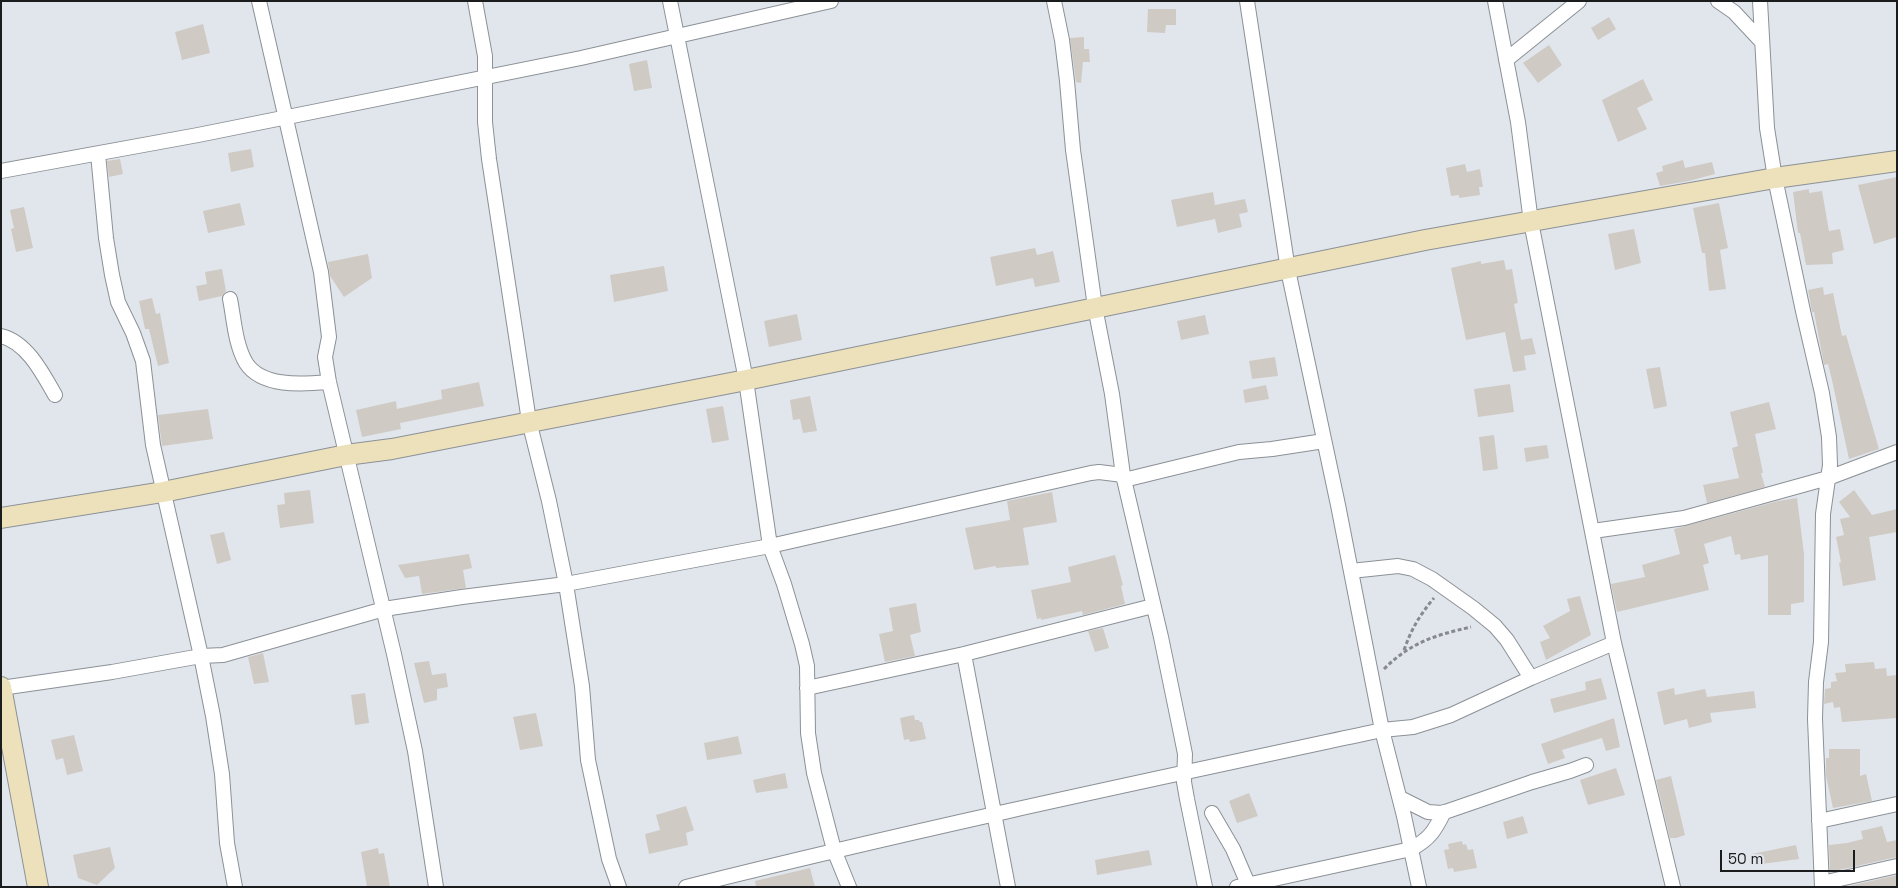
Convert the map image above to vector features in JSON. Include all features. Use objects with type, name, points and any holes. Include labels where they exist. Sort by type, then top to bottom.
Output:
[{"type":"street","points":[[260,1],[321,272],[329,328],[329,340],[325,357],[346,456],[384,609],[415,750],[436,887]]},
{"type":"street","points":[[475,1],[485,56],[485,122],[489,159],[529,421],[549,501],[566,584],[582,686],[588,760],[609,859],[619,887]]},
{"type":"street","points":[[670,1],[746,380],[770,546],[784,584],[807,666],[808,733],[814,773],[834,850],[849,887]]},
{"type":"street","points":[[1,171],[98,154],[581,58],[831,1]]},
{"type":"street","points":[[1054,1],[1063,48],[1073,150],[1095,307],[1112,394],[1124,478],[1161,637],[1181,734],[1185,772],[1184,782],[1205,887]]},
{"type":"street","points":[[1247,1],[1288,270],[1382,730],[1400,798],[1419,887]]},
{"type":"street","points":[[1495,1],[1518,122],[1531,222],[1614,643],[1673,887]]},
{"type":"street","points":[[1506,60],[1579,1]]},
{"type":"street","points":[[1718,1],[1734,12],[1762,42]]},
{"type":"street","points":[[1760,1],[1767,128],[1775,178],[1830,437],[1828,478],[1823,514],[1823,603],[1814,719],[1822,885],[1897,866]]},
{"type":"street","points":[[98,154],[106,238],[112,275],[118,302],[133,333],[143,360],[153,445],[201,656],[222,774],[227,843],[235,887]]},
{"type":"street","points":[[1,518],[163,492],[746,380],[1095,307],[1288,270],[1424,240],[1775,178],[1897,161]]},
{"type":"street","points":[[230,299],[240,348],[246,363],[254,372],[269,380],[284,382],[310,384],[330,382]]},
{"type":"street","points":[[1,336],[6,337],[28,352],[55,395]]},
{"type":"street","points":[[38,887],[1,687],[112,672],[201,656],[224,655],[384,609],[566,584],[770,546],[1099,472],[1124,478],[1239,452],[1324,441]]},
{"type":"street","points":[[1593,531],[1684,518],[1828,478],[1897,452]]},
{"type":"street","points":[[1351,571],[1398,566],[1413,569],[1444,587],[1490,622],[1507,640],[1531,678]]},
{"type":"street","points":[[807,688],[964,654],[1153,606]]},
{"type":"street","points":[[686,887],[834,850],[1185,772],[1382,730],[1413,727],[1451,715],[1531,678],[1614,643]]},
{"type":"street","points":[[964,654],[996,814],[1008,887]]},
{"type":"street","points":[[1400,798],[1428,812],[1444,812],[1586,765]]},
{"type":"street","points":[[1820,821],[1897,804]]},
{"type":"street","points":[[1212,813],[1233,848],[1246,886],[1411,849],[1423,842],[1435,831],[1444,812]]},
{"type":"path","points":[[1404,651],[1411,629],[1419,616],[1444,587]]},
{"type":"path","points":[[1372,682],[1394,659],[1425,639],[1490,622]]},
{"type":"building","points":[[1148,9],[1176,9],[1176,25],[1166,25],[1165,33],[1147,32]]},
{"type":"building","points":[[1609,17],[1616,29],[1598,40],[1591,28]]},
{"type":"building","points":[[203,24],[210,53],[182,60],[175,32]]},
{"type":"building","points":[[1084,37],[1084,49],[1089,49],[1090,62],[1083,62],[1081,83],[1076,82],[1070,38]]},
{"type":"building","points":[[1549,45],[1562,65],[1538,83],[1523,63]]},
{"type":"building","points":[[647,60],[652,88],[634,91],[629,64]]},
{"type":"building","points":[[1643,79],[1653,100],[1637,108],[1647,129],[1618,142],[1602,100]]},
{"type":"building","points":[[251,149],[254,167],[231,172],[228,153]]},
{"type":"building","points":[[120,159],[123,174],[109,177],[107,161]]},
{"type":"building","points":[[1683,160],[1685,168],[1712,162],[1715,174],[1660,186],[1656,173],[1663,171],[1662,166]]},
{"type":"building","points":[[1465,164],[1467,172],[1480,169],[1483,187],[1479,187],[1480,195],[1459,198],[1459,195],[1451,196],[1446,168]]},
{"type":"building","points":[[1897,177],[1897,237],[1874,244],[1858,185]]},
{"type":"building","points":[[1809,189],[1809,193],[1822,191],[1829,231],[1840,229],[1844,250],[1832,253],[1833,264],[1806,265],[1800,233],[1798,233],[1793,192]]},
{"type":"building","points":[[1213,192],[1215,205],[1245,199],[1248,212],[1239,214],[1242,227],[1218,233],[1215,219],[1177,227],[1171,200]]},
{"type":"building","points":[[240,203],[245,225],[208,233],[203,211]]},
{"type":"building","points":[[1719,203],[1728,248],[1720,250],[1726,289],[1709,291],[1705,253],[1702,253],[1693,208]]},
{"type":"building","points":[[24,207],[33,248],[16,252],[11,229],[14,228],[10,210]]},
{"type":"building","points":[[1634,229],[1641,263],[1615,270],[1608,234]]},
{"type":"building","points":[[1035,248],[1037,255],[1053,251],[1060,282],[1035,287],[1033,278],[996,286],[990,257]]},
{"type":"building","points":[[368,254],[372,278],[344,297],[330,276],[328,262]]},
{"type":"building","points":[[1504,260],[1506,270],[1512,269],[1518,303],[1514,304],[1521,340],[1532,338],[1536,354],[1524,356],[1526,370],[1513,372],[1505,332],[1466,340],[1451,268],[1481,261],[1481,264]]},
{"type":"building","points":[[664,266],[668,291],[614,302],[610,275]]},
{"type":"building","points":[[222,269],[226,291],[222,296],[199,301],[196,286],[207,284],[205,272]]},
{"type":"building","points":[[1823,287],[1824,295],[1833,293],[1842,336],[1846,335],[1879,449],[1849,459],[1828,364],[1824,365],[1808,290]]},
{"type":"building","points":[[152,298],[156,314],[160,313],[169,363],[158,366],[149,329],[145,329],[139,301]]},
{"type":"building","points":[[797,314],[802,340],[769,347],[764,321]]},
{"type":"building","points":[[1205,315],[1209,334],[1181,340],[1177,321]]},
{"type":"building","points":[[1275,357],[1278,376],[1252,379],[1249,361]]},
{"type":"building","points":[[1660,367],[1667,406],[1654,409],[1646,369]]},
{"type":"building","points":[[479,382],[484,406],[400,423],[401,429],[362,437],[356,410],[396,401],[397,409],[442,399],[441,390]]},
{"type":"building","points":[[1510,384],[1514,412],[1478,417],[1474,389]]},
{"type":"building","points":[[1266,385],[1269,399],[1245,403],[1243,390]]},
{"type":"building","points":[[810,396],[817,431],[803,433],[800,419],[793,420],[790,400]]},
{"type":"building","points":[[1769,402],[1776,429],[1755,434],[1765,487],[1707,503],[1703,485],[1739,478],[1732,448],[1738,446],[1730,412]]},
{"type":"building","points":[[723,406],[729,440],[712,443],[706,409]]},
{"type":"building","points":[[208,409],[213,439],[162,446],[158,415]]},
{"type":"building","points":[[1494,435],[1498,469],[1483,471],[1479,437]]},
{"type":"building","points":[[1547,445],[1549,458],[1526,462],[1524,448]]},
{"type":"building","points":[[310,490],[314,523],[280,528],[277,505],[285,504],[284,493]]},
{"type":"building","points":[[1854,490],[1872,515],[1897,509],[1897,532],[1869,537],[1876,580],[1843,586],[1836,537],[1844,535],[1840,519],[1850,517],[1839,502]]},
{"type":"building","points":[[1052,492],[1057,522],[1023,528],[1029,565],[996,568],[996,566],[974,570],[965,528],[1010,520],[1007,501]]},
{"type":"building","points":[[1797,498],[1804,554],[1804,602],[1791,604],[1791,615],[1768,615],[1768,555],[1741,560],[1740,554],[1735,555],[1731,536],[1704,544],[1709,563],[1703,565],[1709,590],[1617,612],[1611,584],[1645,577],[1642,565],[1680,554],[1674,529],[1778,501]]},
{"type":"building","points":[[224,532],[231,560],[217,564],[210,535]]},
{"type":"building","points":[[469,554],[472,568],[463,570],[466,588],[422,594],[419,576],[405,578],[398,565]]},
{"type":"building","points":[[1115,555],[1123,585],[1121,586],[1125,604],[1083,615],[1082,611],[1041,620],[1041,618],[1037,619],[1031,590],[1071,582],[1068,567]]},
{"type":"building","points":[[1580,596],[1591,635],[1546,660],[1540,642],[1550,638],[1543,626],[1570,611],[1567,599]]},
{"type":"building","points":[[916,603],[921,632],[910,635],[915,656],[885,662],[879,634],[893,631],[889,608]]},
{"type":"building","points":[[1103,628],[1109,648],[1095,652],[1088,631]]},
{"type":"building","points":[[263,653],[269,682],[254,684],[248,657]]},
{"type":"building","points":[[429,661],[432,675],[446,673],[448,687],[437,689],[437,700],[424,703],[414,663]]},
{"type":"building","points":[[1874,662],[1875,669],[1886,668],[1887,676],[1897,675],[1897,718],[1842,722],[1840,707],[1834,708],[1833,702],[1824,704],[1825,689],[1831,688],[1831,682],[1837,681],[1835,673],[1846,672],[1845,664]]},
{"type":"building","points":[[1601,678],[1607,699],[1554,713],[1550,699],[1586,690],[1585,682]]},
{"type":"building","points":[[1674,688],[1675,695],[1705,689],[1707,697],[1754,691],[1756,708],[1710,713],[1712,722],[1689,728],[1687,719],[1664,725],[1657,692]]},
{"type":"building","points":[[365,693],[369,723],[355,725],[351,695]]},
{"type":"building","points":[[536,713],[543,746],[520,750],[513,717]]},
{"type":"building","points":[[914,715],[915,720],[922,722],[926,739],[910,742],[909,739],[904,740],[900,718]]},
{"type":"building","points":[[1614,718],[1620,747],[1606,751],[1602,738],[1562,750],[1565,758],[1548,764],[1541,744]]},
{"type":"building","points":[[74,735],[83,771],[67,775],[63,758],[56,760],[51,740]]},
{"type":"building","points":[[738,736],[742,754],[707,760],[704,743]]},
{"type":"building","points":[[1829,749],[1860,749],[1860,776],[1866,774],[1872,801],[1833,808],[1826,776],[1826,758],[1829,758]]},
{"type":"building","points":[[1616,768],[1625,795],[1588,805],[1580,780]]},
{"type":"building","points":[[785,773],[788,788],[756,793],[753,780]]},
{"type":"building","points":[[1671,776],[1685,835],[1676,838],[1670,838],[1656,780]]},
{"type":"building","points":[[1249,793],[1258,816],[1237,823],[1229,801]]},
{"type":"building","points":[[686,806],[694,830],[686,833],[688,845],[649,854],[645,834],[660,830],[656,815]]},
{"type":"building","points":[[1523,816],[1528,833],[1507,839],[1503,822]]},
{"type":"building","points":[[1882,826],[1887,842],[1897,840],[1897,857],[1830,872],[1829,845],[1863,839],[1861,831]]},
{"type":"building","points":[[1462,841],[1463,845],[1466,844],[1468,850],[1473,849],[1477,868],[1454,872],[1453,868],[1448,869],[1444,850],[1449,849],[1448,844]]},
{"type":"building","points":[[1796,845],[1799,859],[1754,865],[1752,854]]},
{"type":"building","points":[[110,847],[115,868],[97,885],[78,878],[73,855]]},
{"type":"building","points":[[378,848],[379,854],[384,853],[390,887],[367,887],[361,852]]},
{"type":"building","points":[[1149,850],[1152,865],[1097,875],[1095,860]]},
{"type":"building","points":[[810,868],[815,887],[756,887],[755,881]]},
{"type":"building","points":[[1897,875],[1897,887],[1845,887]]}]
